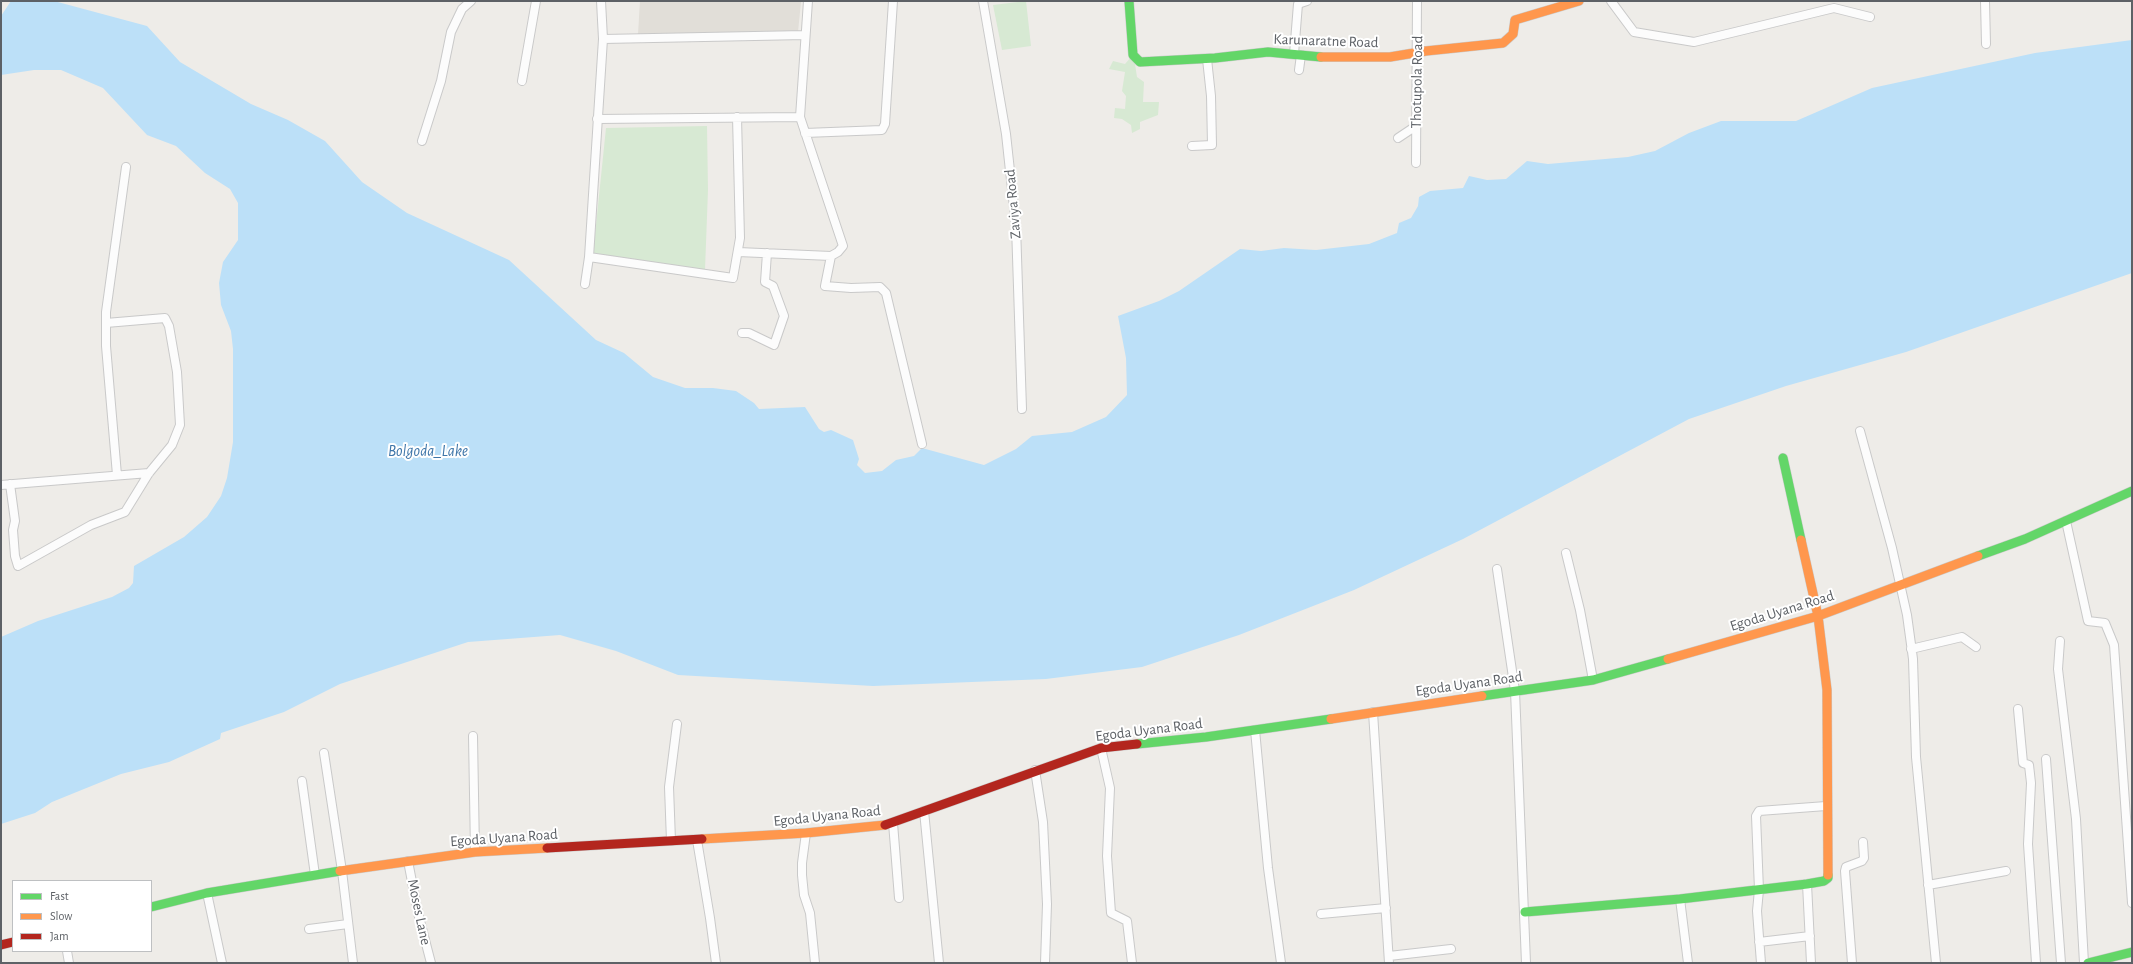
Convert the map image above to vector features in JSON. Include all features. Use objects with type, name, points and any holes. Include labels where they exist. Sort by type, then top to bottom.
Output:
[{"type":"main road","name":"Karunaratne Road","points":[[1128,1],[1134,55],[1140,62],[1207,59],[1268,52],[1333,58],[1390,57],[1503,43],[1513,34],[1515,20],[1579,1]]},
{"type":"main road","points":[[1525,912],[1680,899],[1807,884],[1824,881],[1828,878],[1826,806],[1828,708],[1818,616],[1783,458]]},
{"type":"main road","name":"Egoda Uyana Road","points":[[152,907],[207,893],[342,870],[475,852],[806,834],[876,827],[893,823],[1035,770],[1101,748],[1256,730],[1593,680],[1818,616],[1900,585],[1974,560],[2132,491]]},
{"type":"main road","points":[[1,945],[12,942]]},
{"type":"main road","points":[[2088,963],[2132,952]]},
{"type":"street","points":[[422,141],[441,81],[452,32],[462,9],[470,1]]},
{"type":"street","points":[[522,81],[536,1]]},
{"type":"street","points":[[585,284],[589,257],[603,39],[601,1]]},
{"type":"street","points":[[738,252],[830,256],[838,252],[843,246],[800,117],[808,1]]},
{"type":"street","points":[[805,133],[882,130],[885,124],[893,1]]},
{"type":"street","name":"Zaviya Road","points":[[983,1],[1006,134],[1016,226],[1022,409]]},
{"type":"street","points":[[1299,70],[1297,54],[1298,4],[1307,1]]},
{"type":"street","name":"Thotupola Road","points":[[1416,163],[1418,1]]},
{"type":"street","points":[[1612,1],[1634,32],[1694,42],[1834,8],[1870,17]]},
{"type":"street","points":[[1985,1],[1986,44]]},
{"type":"street","points":[[603,39],[805,35]]},
{"type":"street","points":[[1192,146],[1212,145],[1211,96],[1207,59]]},
{"type":"street","points":[[589,257],[733,278],[740,238],[737,117]]},
{"type":"street","points":[[597,119],[800,117]]},
{"type":"street","points":[[1398,138],[1416,126]]},
{"type":"street","points":[[117,475],[106,346],[106,323],[126,167]]},
{"type":"street","points":[[742,333],[749,333],[774,345],[784,316],[773,286],[765,282],[767,253]]},
{"type":"street","points":[[830,256],[825,286],[851,288],[880,287],[886,292],[922,444]]},
{"type":"street","points":[[10,484],[15,521],[13,530],[15,556],[18,566],[92,525],[126,512],[149,472],[172,445],[180,425],[177,372],[169,326],[165,318],[106,323]]},
{"type":"street","points":[[1860,431],[1892,548],[1907,615],[1911,649],[1916,757],[1936,963]]},
{"type":"street","points":[[1,485],[149,472]]},
{"type":"street","points":[[2066,520],[2088,621],[2105,623],[2114,645],[2132,903]]},
{"type":"street","points":[[1566,553],[1580,610],[1593,680]]},
{"type":"street","points":[[1497,569],[1514,692],[1525,912],[1526,963]]},
{"type":"street","points":[[1911,649],[1962,637],[1976,647]]},
{"type":"street","points":[[2060,641],[2058,669],[2076,819],[2084,963]]},
{"type":"street","points":[[2018,709],[2023,763],[2029,765],[2031,783],[2028,844],[2036,963]]},
{"type":"street","points":[[1373,712],[1389,959],[1451,949]]},
{"type":"street","points":[[671,841],[669,788],[677,724]]},
{"type":"street","points":[[1256,730],[1268,868],[1281,963]]},
{"type":"street","points":[[473,736],[475,852]]},
{"type":"street","points":[[1101,748],[1110,788],[1107,856],[1111,913],[1127,921],[1132,963]]},
{"type":"street","points":[[324,753],[342,870],[353,963]]},
{"type":"street","points":[[2046,758],[2060,963]]},
{"type":"street","points":[[1035,770],[1043,822],[1047,904],[1045,963]]},
{"type":"street","points":[[302,781],[315,875]]},
{"type":"street","points":[[1761,963],[1757,900],[1759,890],[1756,816],[1759,811],[1826,806]]},
{"type":"street","points":[[924,811],[939,963]]},
{"type":"street","points":[[893,823],[899,898]]},
{"type":"street","points":[[806,834],[802,875],[804,895],[810,912],[815,963]]},
{"type":"street","points":[[697,840],[716,963]]},
{"type":"street","points":[[1852,963],[1845,871],[1846,867],[1862,861],[1864,858],[1863,842]]},
{"type":"street","name":"Moses Lane","points":[[408,861],[418,913],[431,963]]},
{"type":"street","points":[[1928,885],[2006,871]]},
{"type":"street","points":[[1807,884],[1811,963]]},
{"type":"street","points":[[207,893],[222,963]]},
{"type":"street","points":[[1680,899],[1688,963]]},
{"type":"street","points":[[1321,914],[1386,908]]},
{"type":"street","points":[[309,929],[348,924]]},
{"type":"street","points":[[1759,942],[1810,936]]},
{"type":"street","points":[[67,952],[69,963]]},
{"type":"shaded area","points":[[640,1],[801,1],[798,32],[638,34]]},
{"type":"green space","points":[[1026,1],[1031,46],[1002,50],[993,5]]},
{"type":"green space","points":[[1131,57],[1135,64],[1137,77],[1144,82],[1143,102],[1159,102],[1158,115],[1140,122],[1140,129],[1132,133],[1131,125],[1122,119],[1114,118],[1115,108],[1125,109],[1126,96],[1122,91],[1125,72],[1109,69],[1113,61],[1125,64]]},
{"type":"green space","points":[[707,126],[708,190],[705,270],[593,254],[606,128]]},
{"type":"water","name":"Bolgoda_Lake","points":[[11,1],[54,1],[147,26],[180,62],[251,104],[288,120],[325,141],[362,182],[407,213],[509,260],[596,340],[624,353],[653,377],[685,388],[713,388],[736,391],[754,403],[759,409],[805,407],[819,429],[824,432],[831,430],[853,440],[859,459],[857,465],[865,473],[882,471],[896,460],[914,456],[922,448],[984,465],[1016,449],[1032,436],[1072,432],[1106,417],[1127,395],[1126,358],[1118,316],[1159,301],[1179,291],[1240,249],[1261,251],[1284,248],[1316,250],[1369,244],[1397,233],[1399,223],[1411,218],[1418,206],[1419,197],[1430,191],[1463,188],[1469,176],[1487,180],[1506,179],[1527,161],[1548,164],[1628,157],[1655,151],[1689,133],[1721,121],[1796,121],[1872,88],[2035,53],[2132,40],[2132,273],[1906,352],[1786,386],[1689,419],[1463,539],[1354,590],[1239,635],[1142,667],[1046,679],[873,686],[678,675],[616,651],[560,635],[468,642],[340,684],[284,712],[221,733],[220,739],[169,762],[121,774],[52,802],[35,813],[1,824],[1,637],[38,621],[112,597],[129,588],[133,583],[134,566],[184,537],[207,517],[221,496],[227,478],[233,442],[233,349],[231,331],[221,305],[219,283],[223,262],[238,240],[238,203],[230,189],[205,173],[176,146],[147,135],[103,88],[61,70],[34,70],[1,75],[1,16]]},
{"type":"traffic: fast","points":[[1129,1],[1133,55],[1140,62],[1215,58],[1268,52],[1321,57]]},
{"type":"traffic: fast","points":[[1783,458],[1801,540]]},
{"type":"traffic: fast","points":[[1978,556],[2025,539],[2132,491]]},
{"type":"traffic: fast","points":[[1482,696],[1593,680],[1668,659]]},
{"type":"traffic: fast","points":[[1137,744],[1206,737],[1331,719]]},
{"type":"traffic: fast","points":[[152,907],[207,893],[340,871]]},
{"type":"traffic: fast","points":[[1525,912],[1680,899],[1807,884],[1824,881],[1828,878],[1828,875]]},
{"type":"traffic: fast","points":[[2088,963],[2132,952]]},
{"type":"traffic: slow","points":[[1321,57],[1390,57],[1426,51],[1503,43],[1513,34],[1515,20],[1579,1]]},
{"type":"traffic: slow","points":[[1801,540],[1818,616],[1827,690],[1828,875]]},
{"type":"traffic: slow","points":[[1668,659],[1818,616],[1978,556]]},
{"type":"traffic: slow","points":[[1331,719],[1482,696]]},
{"type":"traffic: slow","points":[[702,839],[806,833],[885,825]]},
{"type":"traffic: slow","points":[[340,871],[475,852],[547,848]]},
{"type":"traffic: jam","points":[[885,825],[1101,748],[1137,744]]},
{"type":"traffic: jam","points":[[547,848],[702,839]]},
{"type":"traffic: jam","points":[[1,945],[12,942]]}]
